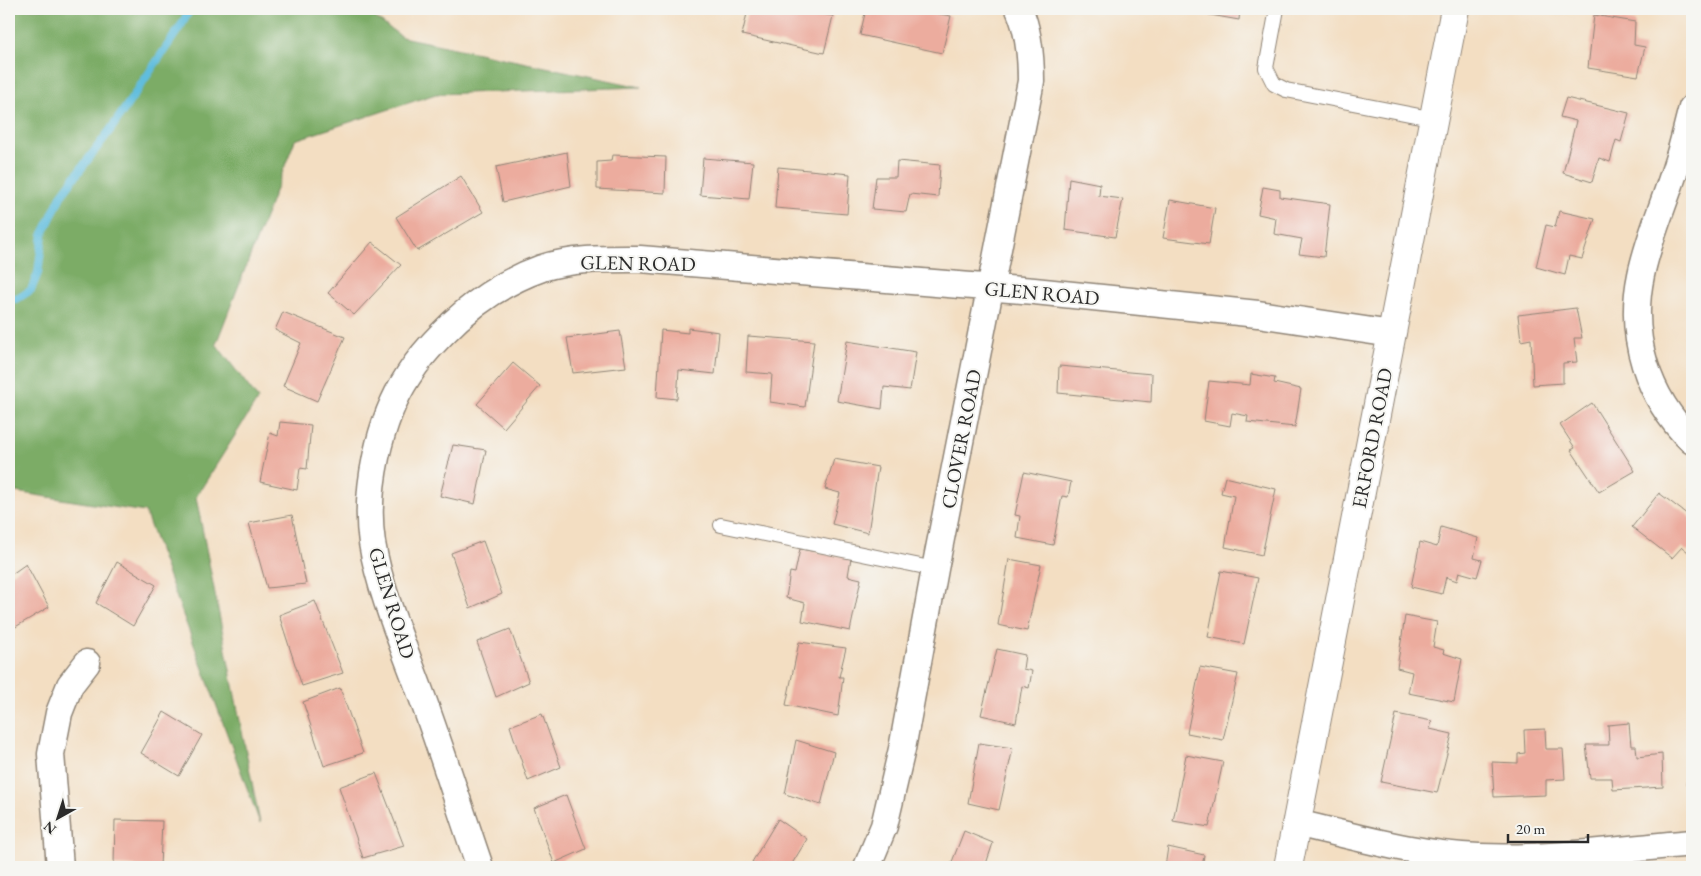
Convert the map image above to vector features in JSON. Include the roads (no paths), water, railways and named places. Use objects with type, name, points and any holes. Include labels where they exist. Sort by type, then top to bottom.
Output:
[{"type":"street","name":"CLOVER ROAD","points":[[867,867],[884,826],[902,749],[935,569],[1031,81],[1031,54],[1023,17],[1019,9]]},
{"type":"street","name":"ERFORD ROAD","points":[[1288,867],[1455,9]]},
{"type":"street","points":[[1692,108],[1677,164],[1650,240],[1641,274],[1637,304],[1639,339],[1649,380],[1662,405],[1692,441]]},
{"type":"street","name":"GLEN ROAD","points":[[480,867],[382,585],[372,544],[368,512],[370,486],[380,439],[395,399],[407,377],[424,353],[453,323],[478,302],[506,285],[542,268],[573,262],[640,259],[1034,291],[1258,314],[1392,334]]},
{"type":"street","points":[[60,867],[50,754],[59,713],[70,685],[87,663]]},
{"type":"street","points":[[1296,822],[1382,844],[1428,852],[1479,857],[1547,856],[1586,860],[1692,843]]},
{"type":"lane","points":[[1277,9],[1266,68],[1274,84],[1286,90],[1435,119]]},
{"type":"lane","points":[[721,525],[935,569]]},
{"type":"waterway","points":[[9,298],[17,299],[31,290],[38,273],[43,234],[62,194],[111,129],[182,24],[190,9]]}]
